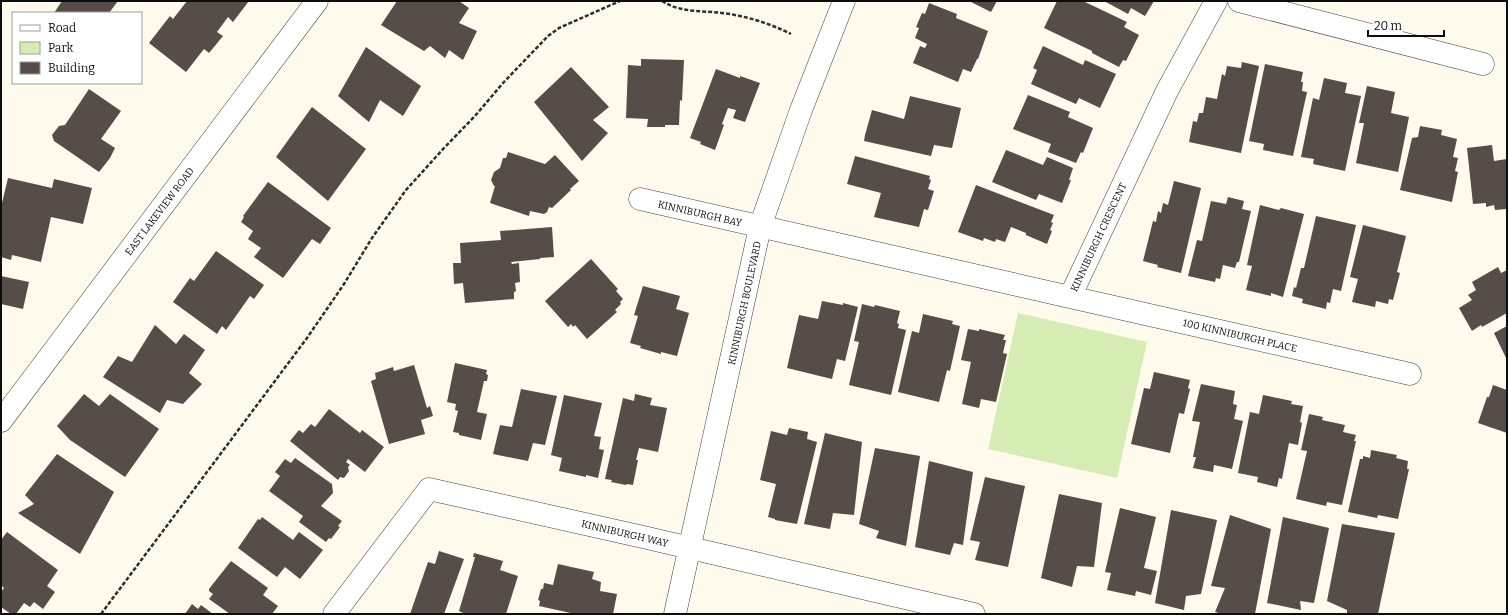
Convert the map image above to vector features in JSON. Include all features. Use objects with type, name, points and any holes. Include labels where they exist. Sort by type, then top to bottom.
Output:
[{"type":"street","name":"EAST LAKEVIEW ROAD","points":[[1,421],[317,1]]},
{"type":"street","name":"KINNIBURGH BOULEVARD","points":[[674,614],[760,227],[801,110],[844,1]]},
{"type":"street","name":"KINNIBURGH CRESCENT","points":[[760,227],[1070,297],[1168,91],[1216,1]]},
{"type":"street","points":[[1239,1],[1483,64]]},
{"type":"street","name":"KINNIBURGH BAY","points":[[640,199],[760,227]]},
{"type":"street","name":"100 KINNIBURGH PLACE","points":[[1070,297],[1410,374]]},
{"type":"street","name":"KINNIBURGH WAY","points":[[334,614],[429,489],[974,614]]},
{"type":"path","points":[[101,614],[307,338],[344,284],[372,238],[406,190],[475,116],[503,83],[548,36],[559,28],[620,1]]},
{"type":"path","points":[[662,1],[671,7],[684,10],[730,14],[761,20],[791,34]]},
{"type":"green space","points":[[1018,313],[1147,342],[1117,478],[988,449]]},
{"type":"building","points":[[62,1],[118,1],[110,12],[55,12]]},
{"type":"building","points":[[187,1],[249,1],[233,22],[228,17],[217,32],[223,36],[209,53],[204,49],[186,72],[149,43],[170,16],[173,19]]},
{"type":"building","points":[[397,1],[459,1],[469,8],[459,23],[477,31],[463,60],[449,50],[445,58],[430,46],[424,51],[381,25]]},
{"type":"building","points":[[969,1],[997,1],[991,12]]},
{"type":"building","points":[[1057,1],[1083,1],[1127,22],[1124,27],[1139,35],[1126,61],[1123,60],[1119,67],[1092,53],[1092,51],[1044,28]]},
{"type":"building","points":[[1104,1],[1154,1],[1145,16],[1131,8],[1128,14]]},
{"type":"building","points":[[929,3],[957,14],[956,18],[988,31],[978,59],[971,72],[963,69],[958,82],[913,63],[920,46],[925,48],[927,44],[915,38],[919,28],[916,27],[922,13],[925,14]]},
{"type":"building","points":[[1043,46],[1083,65],[1085,60],[1116,74],[1100,108],[1079,98],[1076,104],[1031,84],[1037,70],[1033,68]]},
{"type":"building","points":[[366,47],[421,86],[403,116],[380,100],[369,122],[338,96]]},
{"type":"building","points":[[641,59],[684,60],[679,125],[647,127],[648,119],[626,118],[628,65],[641,66]]},
{"type":"building","points":[[1242,62],[1259,66],[1241,153],[1189,142],[1193,121],[1197,122],[1199,113],[1203,113],[1206,97],[1217,99],[1222,74],[1225,76],[1227,66],[1241,68]]},
{"type":"building","points":[[1265,64],[1303,72],[1301,82],[1303,82],[1302,91],[1307,92],[1293,156],[1263,150],[1264,144],[1249,141]]},
{"type":"building","points":[[571,67],[609,107],[593,120],[608,133],[582,161],[534,102]]},
{"type":"building","points":[[716,69],[740,78],[740,76],[760,83],[745,122],[733,118],[736,110],[728,108],[722,124],[724,125],[715,150],[690,138]]},
{"type":"building","points":[[1324,78],[1347,83],[1345,93],[1361,96],[1345,171],[1313,164],[1314,159],[1301,157],[1313,98],[1319,100]]},
{"type":"building","points":[[1367,86],[1395,92],[1391,113],[1409,117],[1398,172],[1356,163],[1364,123],[1359,123]]},
{"type":"building","points":[[89,89],[121,111],[101,139],[115,148],[110,158],[99,172],[54,141],[52,135],[59,126],[65,125]]},
{"type":"building","points":[[1028,95],[1070,112],[1068,117],[1093,128],[1083,153],[1081,152],[1076,163],[1048,152],[1051,144],[1013,129]]},
{"type":"building","points":[[910,96],[961,108],[952,148],[934,145],[931,156],[864,141],[872,110],[904,119]]},
{"type":"building","points":[[312,107],[366,149],[328,201],[276,157]]},
{"type":"building","points":[[1420,126],[1442,130],[1441,135],[1457,139],[1453,157],[1458,158],[1455,171],[1458,172],[1452,202],[1400,190],[1412,138],[1418,137]]},
{"type":"building","points":[[1492,145],[1494,161],[1507,159],[1507,209],[1495,210],[1494,205],[1486,207],[1486,203],[1473,204],[1467,148]]},
{"type":"building","points":[[1006,150],[1043,165],[1047,157],[1073,168],[1069,180],[1071,180],[1062,203],[1039,194],[1036,200],[992,182]]},
{"type":"building","points":[[508,152],[545,164],[555,155],[579,181],[552,208],[549,207],[547,212],[544,214],[530,211],[529,216],[490,203],[495,186],[491,180],[494,172],[500,168],[503,158],[506,158]]},
{"type":"building","points":[[855,156],[930,176],[929,179],[931,180],[928,189],[934,191],[928,210],[924,209],[919,227],[874,217],[881,193],[847,184]]},
{"type":"building","points":[[8,178],[52,188],[54,179],[92,188],[83,224],[51,217],[41,262],[12,255],[11,260],[1,257],[1,207]]},
{"type":"building","points":[[1174,181],[1201,188],[1181,273],[1157,267],[1158,265],[1143,261],[1153,221],[1156,222],[1158,211],[1161,213],[1163,203],[1168,205]]},
{"type":"building","points":[[268,182],[331,228],[320,244],[312,239],[283,278],[254,257],[261,248],[248,239],[253,231],[241,222],[244,217],[243,216]]},
{"type":"building","points":[[976,185],[1054,215],[1050,230],[1052,231],[1047,244],[1011,227],[1005,242],[996,239],[995,242],[984,238],[983,241],[958,232]]},
{"type":"building","points":[[1228,197],[1244,201],[1242,209],[1251,211],[1239,262],[1237,262],[1235,268],[1223,265],[1220,279],[1216,278],[1215,282],[1188,276],[1197,240],[1202,241],[1211,201],[1226,204]]},
{"type":"building","points":[[1260,205],[1279,210],[1281,208],[1304,214],[1283,297],[1271,293],[1271,296],[1246,290],[1252,266],[1247,265]]},
{"type":"building","points":[[1316,216],[1356,225],[1341,291],[1333,289],[1330,303],[1327,302],[1326,309],[1302,303],[1303,299],[1292,296],[1294,287],[1296,288],[1301,268],[1304,268]]},
{"type":"building","points":[[1363,225],[1406,236],[1397,272],[1400,273],[1393,300],[1389,299],[1388,304],[1376,301],[1375,307],[1352,302],[1358,279],[1350,277]]},
{"type":"building","points":[[552,227],[554,257],[511,262],[512,264],[519,263],[520,282],[515,283],[516,291],[514,292],[514,299],[465,303],[463,283],[454,284],[453,263],[461,263],[460,243],[501,240],[500,231]]},
{"type":"building","points":[[216,251],[264,285],[254,299],[250,296],[226,330],[222,326],[217,334],[173,302],[190,278],[194,281]]},
{"type":"building","points":[[591,259],[618,289],[616,291],[623,299],[620,302],[621,304],[615,310],[617,312],[587,339],[575,325],[573,327],[571,324],[568,327],[545,301]]},
{"type":"building","points":[[1498,267],[1501,273],[1507,270],[1507,313],[1482,327],[1481,325],[1472,331],[1459,308],[1472,300],[1468,295],[1476,290],[1472,282]]},
{"type":"building","points":[[1,276],[29,282],[23,309],[1,304]]},
{"type":"building","points":[[643,286],[680,296],[676,309],[689,313],[677,356],[661,352],[661,354],[640,348],[641,346],[630,343],[638,316],[634,315]]},
{"type":"building","points":[[822,301],[843,305],[843,303],[858,307],[845,361],[837,359],[832,379],[787,368],[799,315],[818,319]]},
{"type":"building","points":[[862,304],[874,307],[875,305],[900,311],[897,323],[899,324],[898,328],[906,330],[891,395],[849,385],[859,342],[854,341]]},
{"type":"building","points":[[923,314],[953,321],[952,324],[960,326],[950,371],[947,370],[939,402],[898,392],[912,331],[919,333]]},
{"type":"building","points":[[155,325],[176,344],[184,334],[205,350],[189,373],[202,384],[183,404],[167,400],[160,413],[103,377],[118,356],[132,362]]},
{"type":"building","points":[[1507,326],[1507,360],[1494,333]]},
{"type":"building","points":[[968,329],[979,331],[979,329],[1005,335],[1003,340],[1006,340],[1003,353],[1007,354],[996,402],[981,399],[979,408],[962,404],[971,362],[961,360]]},
{"type":"building","points":[[455,363],[487,370],[487,381],[484,381],[477,412],[487,414],[481,440],[459,435],[459,433],[453,432],[458,411],[455,410],[456,404],[447,402]]},
{"type":"building","points":[[414,365],[427,408],[430,406],[433,416],[421,420],[425,434],[389,444],[371,381],[376,379],[375,373],[393,367],[394,371]]},
{"type":"building","points":[[1154,372],[1190,380],[1188,388],[1190,389],[1184,414],[1179,413],[1170,453],[1131,444],[1144,388],[1150,389]]},
{"type":"building","points":[[1201,384],[1235,391],[1233,404],[1237,405],[1234,419],[1243,421],[1232,469],[1214,465],[1213,472],[1193,468],[1196,457],[1193,457],[1200,422],[1192,421]]},
{"type":"building","points":[[1493,385],[1507,390],[1507,433],[1478,423]]},
{"type":"building","points":[[521,389],[557,396],[545,445],[533,443],[528,461],[493,454],[500,425],[512,427]]},
{"type":"building","points":[[84,394],[99,406],[110,394],[159,429],[125,477],[70,440],[57,426]]},
{"type":"building","points":[[635,394],[652,398],[650,405],[667,408],[658,452],[639,448],[633,485],[626,485],[611,482],[612,480],[605,479],[623,398],[634,401]]},
{"type":"building","points":[[564,395],[602,403],[594,436],[601,437],[599,449],[604,450],[598,478],[559,471],[562,458],[551,455]]},
{"type":"building","points":[[1263,395],[1292,401],[1291,404],[1303,406],[1298,445],[1289,443],[1282,479],[1279,478],[1277,487],[1257,482],[1258,477],[1238,473],[1250,412],[1259,414]]},
{"type":"building","points":[[329,409],[360,433],[362,430],[384,447],[365,472],[348,459],[346,462],[350,465],[348,467],[349,471],[344,478],[340,477],[338,480],[290,441],[299,430],[303,433],[311,424],[315,427]]},
{"type":"building","points":[[1309,414],[1323,417],[1322,420],[1345,425],[1343,432],[1356,435],[1342,505],[1327,502],[1326,506],[1296,499],[1307,451],[1301,450]]},
{"type":"building","points":[[789,428],[808,432],[807,439],[817,442],[797,524],[775,520],[768,517],[776,484],[760,480],[771,431],[787,435]]},
{"type":"building","points":[[825,433],[862,442],[854,515],[833,513],[830,529],[804,524]]},
{"type":"building","points":[[875,448],[920,456],[906,546],[876,538],[879,531],[859,524]]},
{"type":"building","points":[[1371,450],[1397,455],[1396,458],[1408,461],[1407,469],[1409,469],[1398,519],[1378,515],[1377,518],[1348,512],[1360,459],[1363,459],[1363,456],[1370,458]]},
{"type":"building","points":[[57,454],[114,492],[80,554],[18,513],[34,504],[25,495]]},
{"type":"building","points":[[295,458],[332,484],[333,493],[321,506],[342,521],[338,526],[340,527],[331,539],[329,538],[326,542],[299,522],[303,516],[269,491],[280,476],[275,472],[285,459],[291,463]]},
{"type":"building","points":[[929,461],[973,472],[963,545],[954,543],[950,555],[915,547]]},
{"type":"building","points":[[985,477],[1025,486],[1008,567],[975,560],[980,542],[970,540]]},
{"type":"building","points":[[1059,494],[1102,503],[1094,567],[1077,566],[1072,587],[1041,578]]},
{"type":"building","points":[[1120,508],[1156,517],[1144,568],[1157,571],[1151,595],[1136,591],[1135,596],[1107,590],[1111,573],[1105,572]]},
{"type":"building","points":[[1171,510],[1217,520],[1201,594],[1186,596],[1184,610],[1155,603]]},
{"type":"building","points":[[1230,515],[1271,529],[1255,614],[1223,614],[1215,612],[1225,588],[1211,586]]},
{"type":"building","points":[[262,517],[293,540],[299,532],[323,550],[300,579],[285,567],[277,577],[238,548],[258,519],[260,520]]},
{"type":"building","points":[[1283,517],[1329,528],[1314,603],[1300,601],[1301,610],[1267,603]]},
{"type":"building","points":[[1342,524],[1395,533],[1378,614],[1347,614],[1347,610],[1327,601]]},
{"type":"building","points":[[7,532],[58,570],[47,586],[55,592],[43,609],[34,602],[30,607],[24,603],[16,614],[11,614],[1,607],[1,592],[4,588],[1,585],[1,540]]},
{"type":"building","points":[[439,551],[464,559],[444,614],[410,614],[428,562],[435,564]]},
{"type":"building","points":[[474,553],[503,561],[500,570],[518,576],[506,614],[462,614],[463,613],[459,611],[475,557],[473,557]]},
{"type":"building","points":[[231,561],[268,588],[263,595],[278,606],[272,614],[230,614],[209,599],[213,594],[209,591],[209,589]]},
{"type":"building","points":[[558,564],[594,572],[592,579],[601,582],[600,591],[617,594],[613,614],[575,614],[539,606],[540,601],[538,600],[541,589],[543,589],[544,583],[553,585]]},
{"type":"building","points":[[192,604],[198,609],[201,605],[213,614],[185,614]]}]
